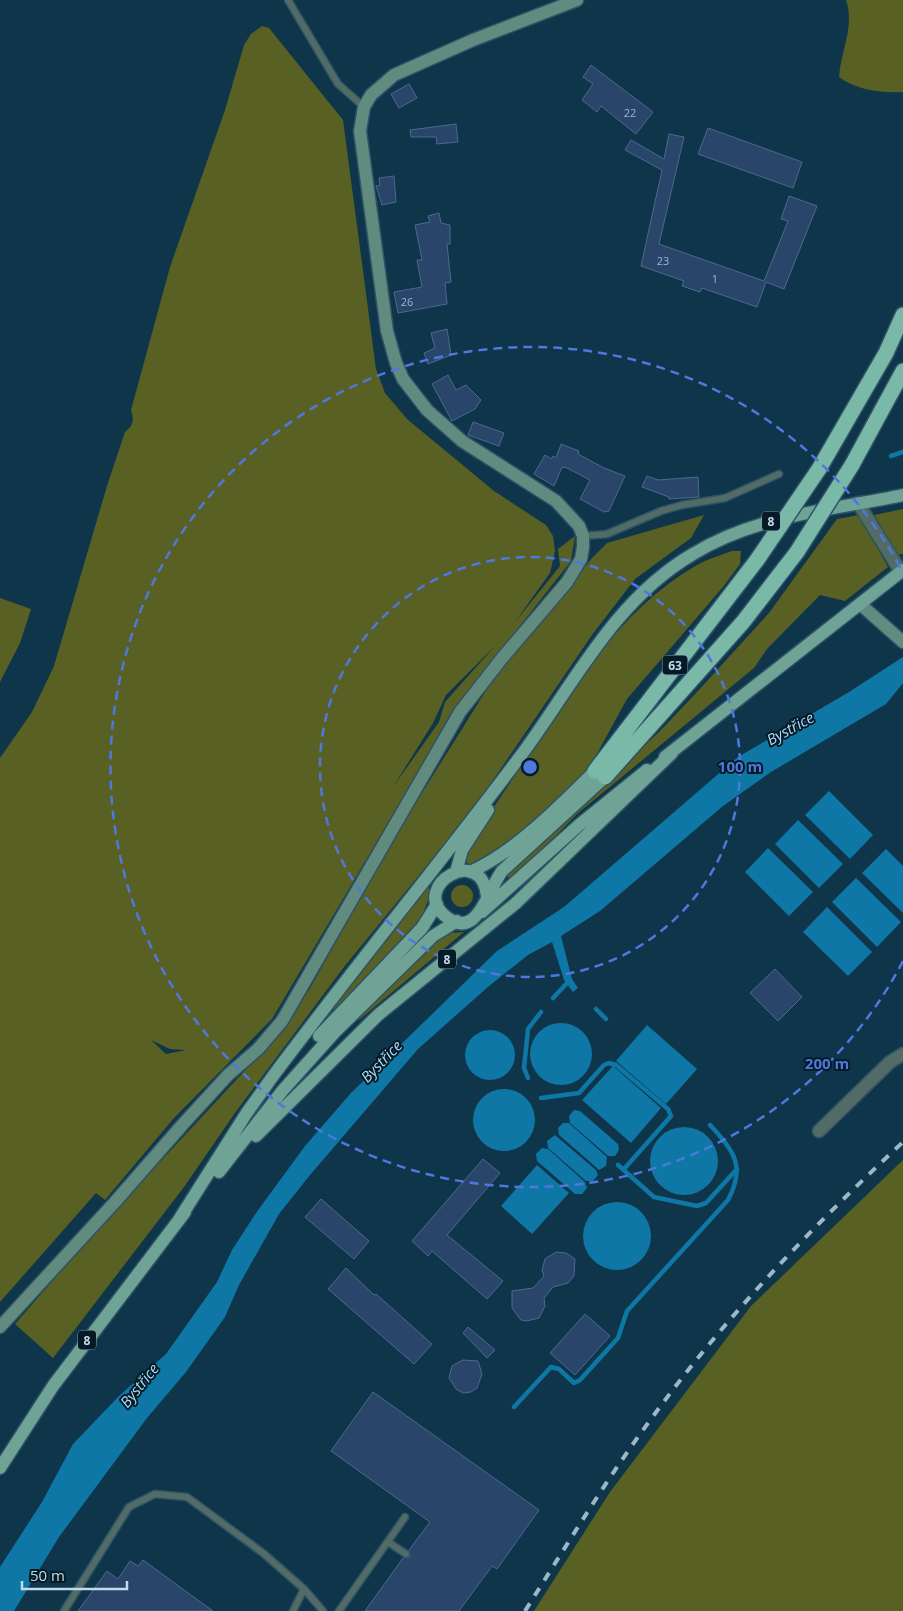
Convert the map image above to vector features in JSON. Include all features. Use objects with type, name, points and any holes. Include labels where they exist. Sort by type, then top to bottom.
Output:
[{"type":"highway","name":"63","points":[[600,774],[757,560],[819,469],[877,369],[903,314]]},
{"type":"highway","name":"63","points":[[600,774],[743,622],[796,552],[852,465],[903,371]]},
{"type":"main road","name":"8","points":[[0,1468],[53,1386],[222,1161],[246,1114],[273,1076],[526,748],[606,633],[654,583],[679,562],[720,538],[744,530],[858,503],[903,495]]},
{"type":"main road","name":"8","points":[[222,1161],[372,1020],[516,903],[672,753],[902,571]]},
{"type":"main road","points":[[456,872],[465,845],[526,748]]},
{"type":"main road","points":[[222,1161],[335,1032],[432,936],[457,921],[473,919],[617,793],[672,753]]},
{"type":"main road","name":"63","points":[[470,872],[494,860],[600,774]]},
{"type":"main road","name":"63","points":[[487,896],[498,877],[509,864],[600,774]]},
{"type":"main road","points":[[457,921],[446,917],[437,904],[436,893],[440,882],[447,875],[456,872],[470,872],[484,883],[487,896],[482,912]]},
{"type":"main road","points":[[222,1161],[306,1050],[422,928],[437,904]]},
{"type":"street","points":[[0,1327],[115,1202],[184,1123],[268,1038],[282,1020],[460,712],[576,569],[581,559],[582,536],[579,526],[556,501],[462,441],[428,410],[403,379],[396,363],[387,331],[360,130],[364,107],[379,87],[413,66],[577,0]]},
{"type":"street","points":[[858,503],[902,571]]},
{"type":"street","points":[[860,604],[903,642]]},
{"type":"street","points":[[819,1131],[890,1062],[903,1054]]},
{"type":"lane","points":[[288,0],[338,84],[364,107]]},
{"type":"lane","points":[[582,536],[607,534],[662,511],[682,505],[725,498],[779,474]]},
{"type":"lane","points":[[64,1611],[128,1507],[155,1494],[186,1497],[263,1553],[304,1589],[323,1611]]},
{"type":"lane","points":[[339,1611],[405,1518]]},
{"type":"lane","points":[[388,1542],[406,1554]]},
{"type":"lane","points":[[294,1611],[304,1589]]},
{"type":"green space","points":[[846,0],[903,0],[903,92],[869,90],[853,85],[839,77],[849,19]]},
{"type":"green space","points":[[262,26],[269,28],[343,120],[376,369],[385,393],[407,419],[494,491],[546,525],[553,536],[555,551],[550,573],[515,622],[560,566],[558,549],[575,536],[571,561],[457,706],[272,1019],[174,1118],[105,1200],[96,1193],[0,1302],[0,758],[32,712],[54,666],[107,486],[125,432],[132,422],[131,410],[170,267],[225,110],[244,45],[251,34]],"holes":[[[495,646],[445,702],[439,722],[393,787],[433,723],[446,695]],[[151,1040],[170,1049],[186,1050],[166,1054]]]},
{"type":"green space","points":[[903,509],[903,554],[897,555],[874,515]]},
{"type":"green space","points":[[704,515],[691,538],[635,579],[592,635],[474,808],[344,967],[235,1113],[184,1187],[53,1358],[15,1324],[92,1235],[275,1038],[309,990],[392,841],[490,684],[592,558],[607,543]]},
{"type":"green space","points":[[859,515],[888,567],[845,601],[820,595],[767,649],[754,668],[577,814],[531,861],[509,878],[507,876],[524,857],[659,732],[697,692],[769,613],[837,519]]},
{"type":"green space","points":[[732,551],[741,551],[740,564],[723,587],[627,699],[588,770],[513,841],[470,865],[465,861],[476,836],[490,812],[558,710],[577,682],[620,629],[643,605],[669,583],[697,565]]},
{"type":"green space","points":[[0,598],[31,609],[20,643],[0,682]]},
{"type":"green space","points":[[429,882],[429,898],[418,926],[335,1011],[330,1005]]},
{"type":"green space","points":[[462,885],[472,892],[473,896],[466,906],[462,907],[452,900],[451,896],[458,886]]},
{"type":"green space","points":[[464,932],[359,1020],[357,1016],[435,942],[450,933]]},
{"type":"green space","points":[[903,1160],[903,1611],[534,1611],[610,1492],[751,1306]]},
{"type":"water","name":"Bystřice","points":[[903,657],[903,683],[886,704],[771,772],[723,806],[600,911],[561,936],[572,979],[578,988],[573,992],[564,980],[552,942],[528,955],[489,986],[418,1049],[279,1214],[239,1285],[225,1317],[186,1372],[147,1418],[59,1537],[14,1611],[0,1611],[0,1567],[42,1502],[73,1444],[119,1396],[166,1354],[217,1282],[232,1250],[256,1213],[305,1146],[351,1093],[497,951],[564,907],[738,757],[849,692]]},
{"type":"water","points":[[829,791],[873,835],[850,859],[805,815]]},
{"type":"water","points":[[798,820],[843,864],[819,888],[775,844]]},
{"type":"water","points":[[768,848],[813,892],[789,916],[745,872]]},
{"type":"water","points":[[886,849],[903,866],[903,913],[862,873]]},
{"type":"water","points":[[856,878],[901,922],[877,947],[832,902]]},
{"type":"water","points":[[827,907],[872,952],[848,976],[803,932]]},
{"type":"water","points":[[561,1023],[573,1025],[583,1032],[590,1042],[592,1054],[590,1066],[583,1076],[573,1083],[561,1085],[549,1083],[539,1076],[532,1066],[530,1054],[532,1042],[539,1032],[549,1025]]},
{"type":"water","points":[[647,1025],[697,1069],[666,1104],[616,1061]]},
{"type":"water","points":[[495,1030],[508,1037],[514,1045],[514,1065],[508,1073],[500,1079],[485,1080],[472,1073],[466,1065],[465,1050],[472,1037],[480,1031]]},
{"type":"water","points":[[613,1066],[661,1108],[631,1143],[582,1100]]},
{"type":"water","points":[[504,1089],[516,1091],[526,1098],[533,1108],[535,1120],[533,1132],[526,1142],[516,1149],[504,1151],[492,1149],[482,1142],[475,1132],[473,1120],[475,1108],[482,1098],[492,1091]]},
{"type":"water","points":[[574,1110],[580,1111],[618,1144],[619,1150],[615,1156],[608,1156],[570,1123],[569,1116]]},
{"type":"water","points":[[563,1123],[569,1123],[607,1157],[606,1166],[599,1170],[559,1135],[558,1128]]},
{"type":"water","points":[[677,1127],[691,1127],[703,1132],[713,1142],[718,1154],[718,1168],[713,1180],[703,1190],[691,1195],[677,1195],[665,1190],[655,1180],[650,1168],[650,1154],[655,1142],[665,1132]]},
{"type":"water","points":[[555,1135],[596,1170],[598,1175],[593,1181],[586,1181],[548,1148],[547,1141]]},
{"type":"water","points":[[542,1148],[548,1149],[585,1182],[587,1188],[582,1194],[575,1194],[537,1161],[536,1154]]},
{"type":"water","points":[[537,1165],[569,1193],[532,1234],[501,1206]]},
{"type":"water","points":[[610,1202],[624,1202],[636,1207],[646,1217],[651,1229],[651,1243],[646,1255],[636,1265],[624,1270],[610,1270],[598,1265],[588,1255],[583,1243],[583,1229],[588,1217],[598,1207]]},
{"type":"building","points":[[591,65],[653,112],[636,134],[601,106],[597,112],[582,100],[593,84],[583,77]]},
{"type":"building","points":[[409,84],[417,98],[399,108],[391,94]]},
{"type":"building","points":[[456,124],[458,142],[437,144],[436,137],[411,137],[410,130]]},
{"type":"building","points":[[708,128],[802,162],[793,188],[698,154]]},
{"type":"building","points":[[669,134],[684,137],[659,244],[764,281],[788,221],[781,219],[789,196],[817,206],[784,289],[766,282],[757,307],[702,288],[700,292],[682,286],[684,281],[641,266],[662,170],[625,150],[631,140],[664,159]]},
{"type":"building","points":[[394,176],[396,202],[382,205],[376,186],[380,185],[379,178]]},
{"type":"building","points":[[439,213],[441,223],[450,225],[450,244],[447,244],[451,282],[445,283],[447,304],[398,313],[394,292],[422,287],[417,260],[422,260],[415,225],[430,222],[428,216]]},
{"type":"building","points":[[447,329],[451,355],[428,364],[424,353],[435,348],[431,333]]},
{"type":"building","points":[[448,375],[456,390],[466,385],[481,400],[475,409],[452,421],[432,384]]},
{"type":"building","points":[[473,422],[504,433],[499,446],[468,435]]},
{"type":"building","points":[[561,444],[579,451],[578,454],[604,468],[625,476],[609,511],[604,512],[580,499],[590,480],[567,468],[562,467],[554,486],[534,474],[545,455],[551,459],[553,456],[556,458]]},
{"type":"building","points":[[647,476],[658,480],[698,477],[699,497],[669,499],[669,497],[642,487]]},
{"type":"building","points":[[775,969],[802,997],[778,1021],[750,993]]},
{"type":"building","points":[[483,1159],[500,1173],[447,1235],[503,1281],[487,1299],[432,1251],[428,1256],[412,1241]]},
{"type":"building","points":[[321,1199],[369,1241],[354,1259],[305,1217]]},
{"type":"building","points":[[556,1252],[566,1253],[575,1259],[574,1276],[568,1283],[553,1287],[544,1298],[545,1306],[539,1318],[527,1321],[521,1320],[512,1308],[512,1291],[533,1288],[544,1276],[542,1270],[545,1259]]},
{"type":"building","points":[[346,1268],[374,1295],[376,1294],[432,1344],[414,1364],[328,1289]]},
{"type":"building","points":[[585,1314],[610,1336],[575,1375],[550,1353]]},
{"type":"building","points":[[468,1327],[495,1350],[487,1358],[463,1333]]},
{"type":"building","points":[[463,1360],[478,1361],[482,1374],[477,1388],[471,1392],[463,1393],[456,1389],[449,1378],[452,1366]]},
{"type":"building","points":[[373,1392],[539,1510],[497,1569],[492,1566],[459,1611],[365,1611],[403,1558],[410,1557],[409,1550],[430,1522],[331,1451]]},
{"type":"building","points":[[143,1560],[213,1611],[78,1611],[107,1571],[118,1579],[130,1561],[138,1566]]},
{"type":"waterway","points":[[891,456],[903,452]]},
{"type":"waterway","points":[[553,998],[569,981]]},
{"type":"waterway","points":[[596,1009],[606,1019]]},
{"type":"waterway","points":[[528,1078],[524,1068],[528,1029],[541,1012]]},
{"type":"waterway","points":[[541,1098],[579,1093],[604,1065],[609,1063],[616,1065],[668,1109],[671,1116],[624,1169]]},
{"type":"waterway","points":[[514,1407],[551,1367],[559,1369],[574,1383],[580,1380],[618,1338],[627,1311],[728,1200],[736,1178],[737,1168],[731,1151],[710,1125]]},
{"type":"waterway","points":[[618,1165],[654,1197],[697,1206],[706,1203],[737,1169]]},
{"type":"railway","points":[[525,1611],[620,1463],[654,1415],[711,1342],[772,1272],[836,1206],[903,1142]]}]
